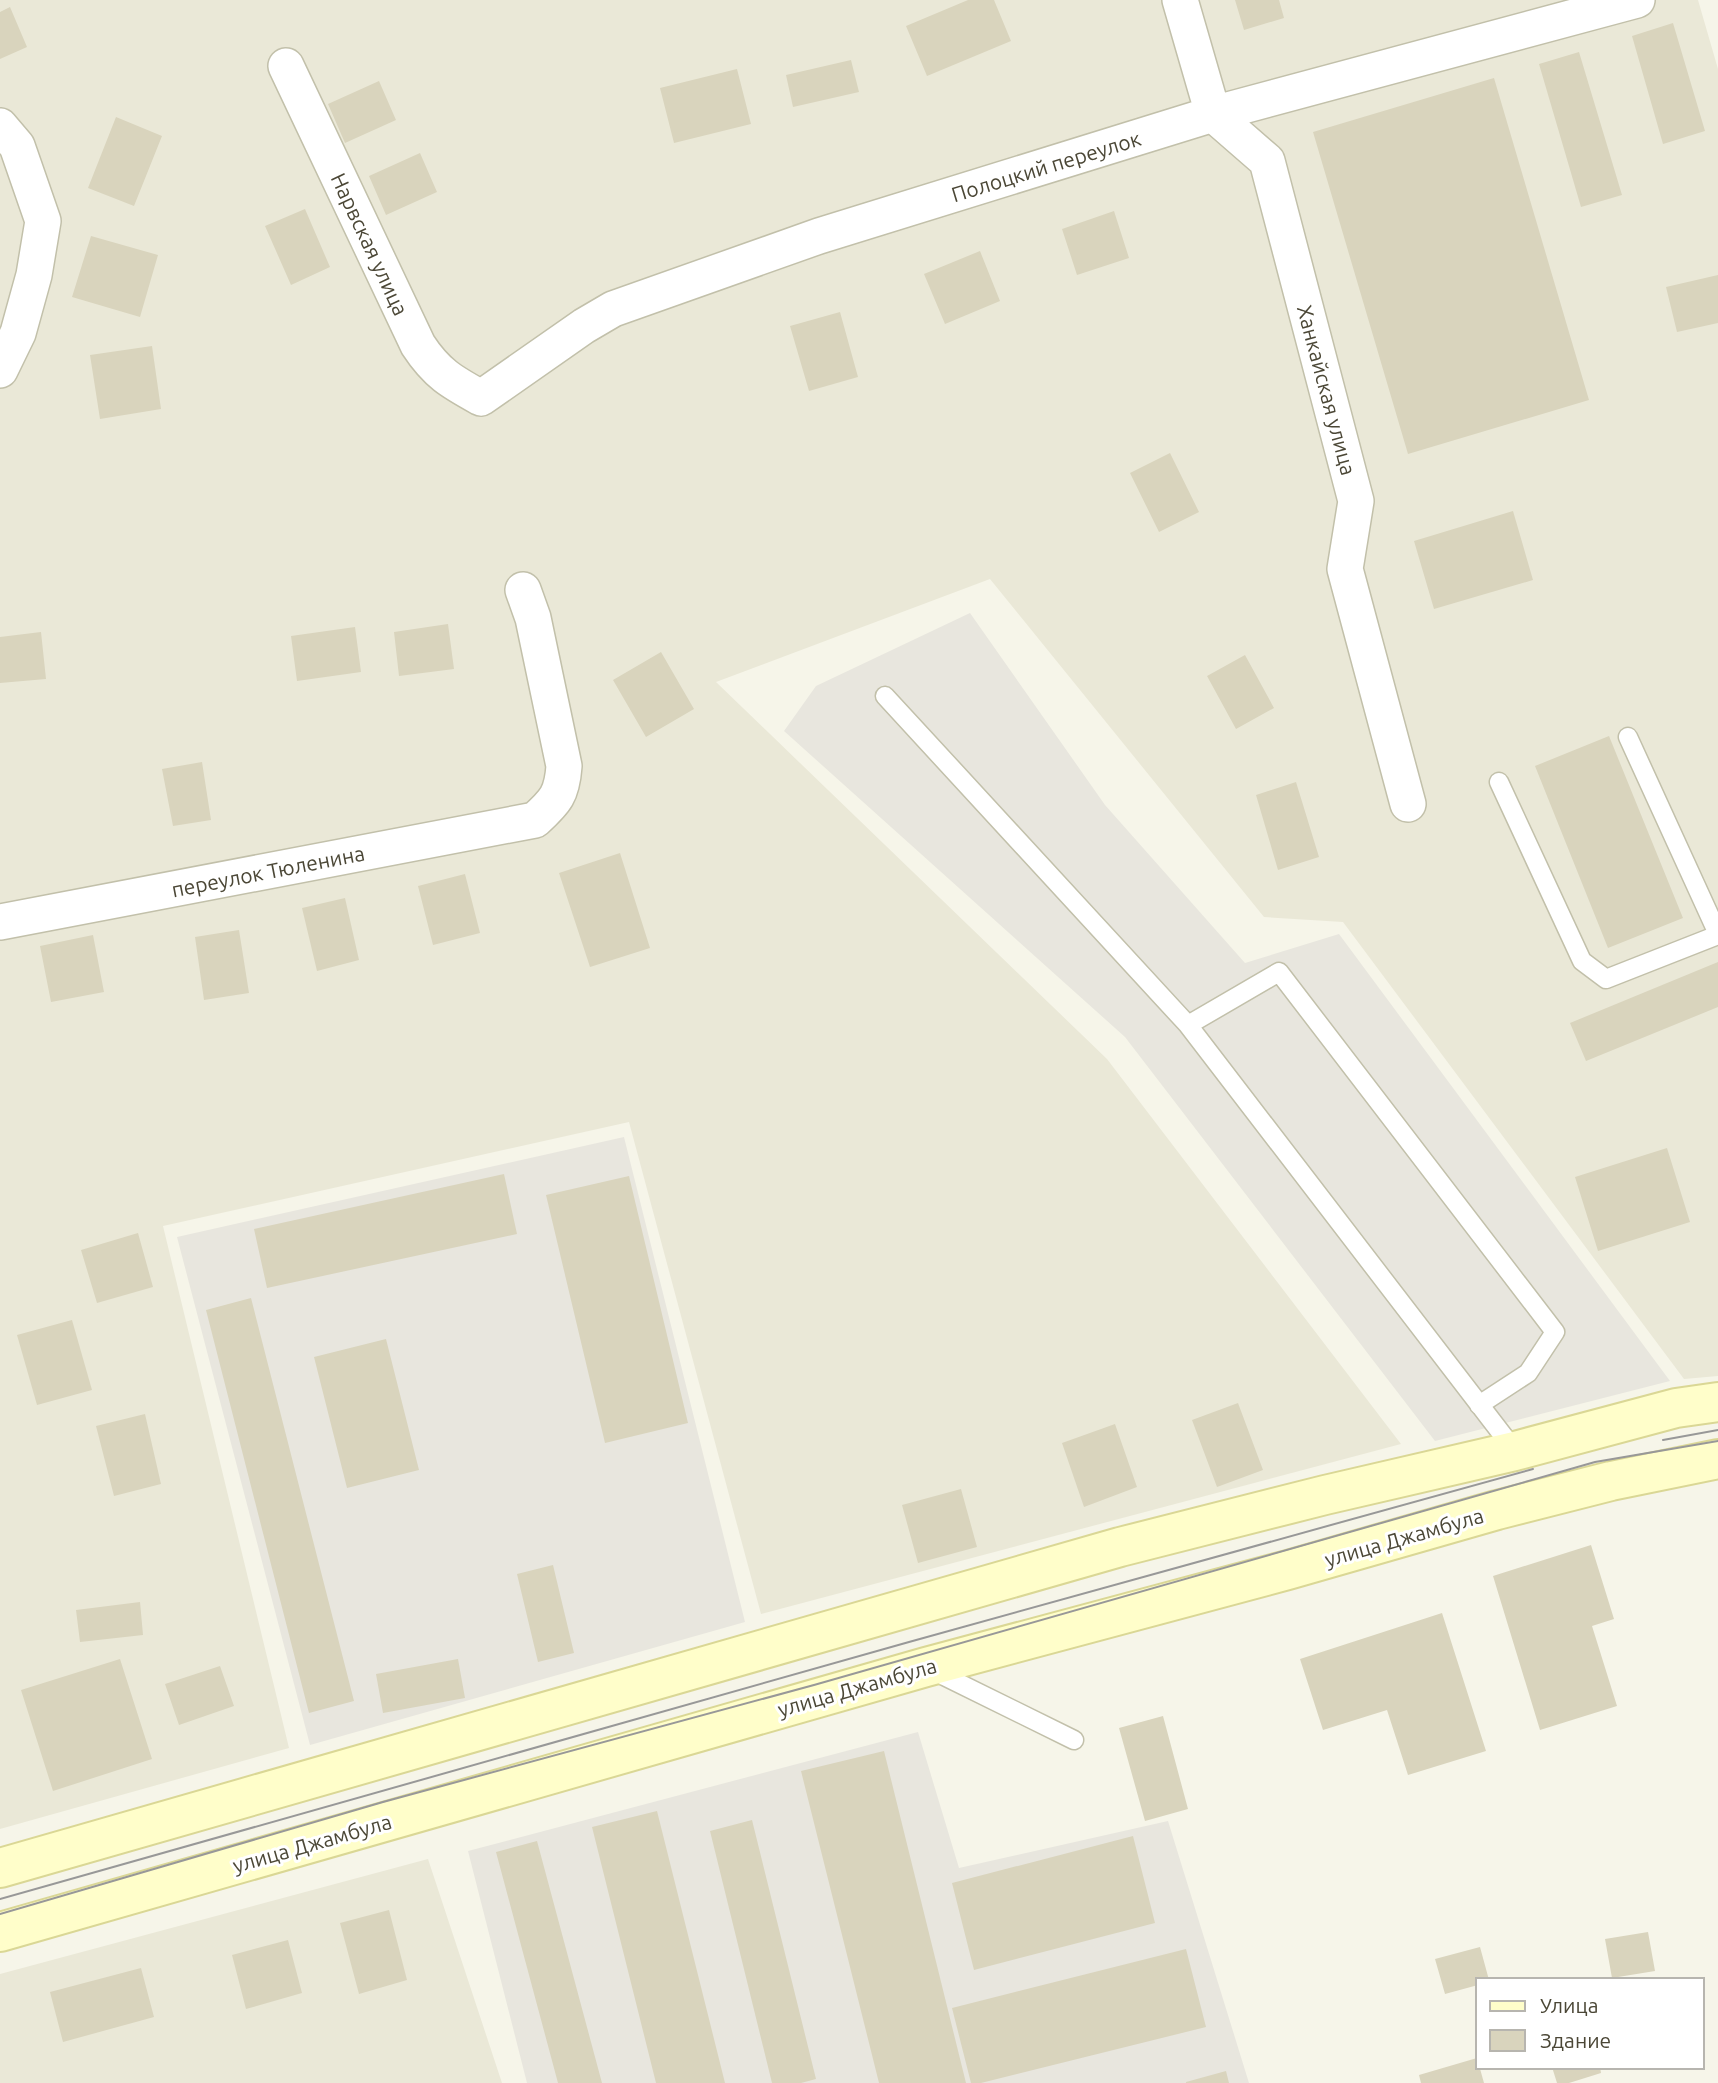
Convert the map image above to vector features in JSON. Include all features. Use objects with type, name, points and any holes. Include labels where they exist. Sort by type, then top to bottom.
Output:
[{"type":"street","points":[[1180,0],[1213,114]]},
{"type":"street","name":"Полоцкий переулок","points":[[481,398],[584,326],[613,309],[819,236],[1213,114],[1637,0]]},
{"type":"street","name":"Нарвская улица","points":[[286,66],[418,345],[432,366],[455,384],[481,398]]},
{"type":"street","name":"Ханкайская улица","points":[[1213,114],[1267,161],[1356,500],[1345,569],[1408,804]]},
{"type":"street","points":[[0,126],[17,146],[43,221],[34,275],[18,333],[0,370]]},
{"type":"street","name":"переулок Тюленина","points":[[0,922],[535,820],[553,804],[563,787],[564,766],[533,618],[523,590]]},
{"type":"street","points":[[0,1868],[1120,1547],[1325,1495],[1515,1451],[1676,1408],[1718,1402]]},
{"type":"street","name":"улица Джамбула","points":[[0,1932],[926,1667],[1288,1570],[1497,1510],[1611,1481],[1718,1460]]},
{"type":"lane","points":[[885,696],[1188,1025],[1515,1451]]},
{"type":"lane","points":[[1499,782],[1583,961],[1606,979],[1718,934],[1628,737]]},
{"type":"lane","points":[[1188,1025],[1279,972],[1555,1332],[1528,1373],[1479,1405]]},
{"type":"lane","points":[[926,1667],[1074,1740]]},
{"type":"shaded area","points":[[0,0],[1698,0],[1718,69],[1718,1376],[1684,1379],[1343,922],[1264,917],[990,579],[716,682],[1107,1059],[1401,1444],[761,1614],[629,1122],[163,1226],[289,1748],[0,1829]]},
{"type":"shaded area","points":[[970,613],[1105,805],[1245,963],[1339,934],[1670,1381],[1435,1441],[1125,1037],[784,731],[816,686]]},
{"type":"shaded area","points":[[624,1137],[745,1622],[310,1745],[177,1237]]},
{"type":"shaded area","points":[[918,1732],[959,1868],[1168,1821],[1249,2083],[527,2083],[468,1851]]},
{"type":"shaded area","points":[[428,1859],[502,2083],[0,2083],[0,1974]]},
{"type":"building","points":[[968,0],[994,0],[1011,41],[927,76],[906,26]]},
{"type":"building","points":[[1235,0],[1279,0],[1284,18],[1244,30]]},
{"type":"building","points":[[10,7],[27,47],[0,59],[0,12]]},
{"type":"building","points":[[1673,23],[1705,131],[1663,144],[1632,36]]},
{"type":"building","points":[[1579,52],[1622,195],[1581,207],[1539,64]]},
{"type":"building","points":[[851,60],[859,92],[793,107],[786,75]]},
{"type":"building","points":[[737,69],[751,124],[674,143],[660,88]]},
{"type":"building","points":[[1494,78],[1589,400],[1408,454],[1313,132]]},
{"type":"building","points":[[379,81],[396,120],[345,143],[328,104]]},
{"type":"building","points":[[116,117],[162,136],[134,206],[88,188]]},
{"type":"building","points":[[420,153],[437,192],[386,215],[369,176]]},
{"type":"building","points":[[305,209],[330,267],[291,285],[265,226]]},
{"type":"building","points":[[1114,211],[1129,258],[1077,275],[1062,229]]},
{"type":"building","points":[[91,236],[158,255],[140,317],[72,297]]},
{"type":"building","points":[[980,251],[1000,301],[945,324],[924,274]]},
{"type":"building","points":[[1718,275],[1718,323],[1677,332],[1666,287]]},
{"type":"building","points":[[840,312],[858,377],[809,391],[790,326]]},
{"type":"building","points":[[152,346],[161,409],[100,419],[90,355]]},
{"type":"building","points":[[1170,453],[1199,512],[1159,532],[1130,473]]},
{"type":"building","points":[[1513,511],[1533,580],[1434,609],[1414,541]]},
{"type":"building","points":[[448,624],[454,669],[399,676],[394,632]]},
{"type":"building","points":[[355,627],[361,672],[297,681],[291,636]]},
{"type":"building","points":[[41,632],[46,679],[0,683],[0,637]]},
{"type":"building","points":[[661,652],[694,709],[646,737],[613,680]]},
{"type":"building","points":[[1245,655],[1274,708],[1236,729],[1207,676]]},
{"type":"building","points":[[1609,736],[1683,918],[1608,948],[1535,766]]},
{"type":"building","points":[[202,762],[211,820],[173,826],[162,769]]},
{"type":"building","points":[[1296,782],[1319,857],[1278,870],[1256,795]]},
{"type":"building","points":[[620,853],[650,948],[590,967],[559,873]]},
{"type":"building","points":[[465,874],[480,933],[433,945],[418,886]]},
{"type":"building","points":[[345,898],[359,960],[317,971],[302,908]]},
{"type":"building","points":[[239,930],[249,993],[204,1000],[195,937]]},
{"type":"building","points":[[93,935],[104,992],[51,1002],[40,946]]},
{"type":"building","points":[[1718,962],[1718,1007],[1586,1061],[1570,1023]]},
{"type":"building","points":[[1667,1148],[1690,1222],[1598,1251],[1575,1177]]},
{"type":"building","points":[[504,1174],[517,1234],[267,1288],[254,1229]]},
{"type":"building","points":[[629,1176],[688,1423],[605,1443],[546,1195]]},
{"type":"building","points":[[138,1233],[153,1287],[97,1303],[81,1250]]},
{"type":"building","points":[[251,1298],[354,1701],[309,1713],[206,1310]]},
{"type":"building","points":[[72,1320],[92,1390],[37,1405],[17,1335]]},
{"type":"building","points":[[386,1339],[419,1470],[347,1488],[314,1357]]},
{"type":"building","points":[[1238,1403],[1263,1470],[1217,1487],[1192,1420]]},
{"type":"building","points":[[145,1414],[161,1484],[114,1496],[96,1426]]},
{"type":"building","points":[[1115,1424],[1137,1487],[1084,1507],[1062,1443]]},
{"type":"building","points":[[961,1489],[977,1547],[918,1563],[902,1505]]},
{"type":"building","points":[[1591,1545],[1614,1619],[1592,1626],[1617,1706],[1540,1730],[1493,1576]]},
{"type":"building","points":[[553,1565],[574,1653],[538,1662],[517,1574]]},
{"type":"building","points":[[140,1602],[143,1635],[80,1642],[76,1610]]},
{"type":"building","points":[[1442,1613],[1486,1751],[1408,1775],[1387,1710],[1323,1730],[1300,1659]]},
{"type":"building","points":[[120,1659],[152,1759],[53,1791],[21,1690]]},
{"type":"building","points":[[458,1659],[465,1698],[383,1713],[376,1674]]},
{"type":"building","points":[[220,1666],[234,1706],[179,1725],[165,1684]]},
{"type":"building","points":[[1163,1716],[1188,1809],[1145,1821],[1119,1728]]},
{"type":"building","points":[[884,1751],[966,2083],[879,2083],[801,1771]]},
{"type":"building","points":[[657,1811],[725,2083],[656,2083],[592,1827]]},
{"type":"building","points":[[752,1820],[816,2079],[801,2083],[772,2083],[710,1831]]},
{"type":"building","points":[[1133,1836],[1155,1923],[974,1970],[952,1883]]},
{"type":"building","points":[[537,1841],[602,2083],[558,2083],[496,1852]]},
{"type":"building","points":[[389,1910],[407,1980],[359,1994],[340,1923]]},
{"type":"building","points":[[1648,1932],[1655,1971],[1612,1978],[1605,1939]]},
{"type":"building","points":[[288,1940],[302,1993],[246,2009],[232,1955]]},
{"type":"building","points":[[1480,1947],[1488,1978],[1476,1978],[1476,1986],[1445,1994],[1435,1959]]},
{"type":"building","points":[[1186,1949],[1206,2027],[981,2083],[971,2083],[952,2008]]},
{"type":"building","points":[[141,1968],[154,2017],[63,2042],[50,1992]]},
{"type":"building","points":[[1476,2058],[1476,2069],[1480,2069],[1484,2083],[1421,2083],[1419,2075]]},
{"type":"building","points":[[1553,2069],[1600,2069],[1601,2073],[1569,2083],[1557,2083]]},
{"type":"building","points":[[1226,2071],[1229,2083],[1186,2083],[1186,2082]]},
{"type":"tram line","points":[[1663,1440],[1718,1430]]},
{"type":"tram line","points":[[0,1914],[383,1802],[814,1685],[1595,1462],[1718,1441]]},
{"type":"tram line","points":[[0,1899],[1533,1469]]}]
